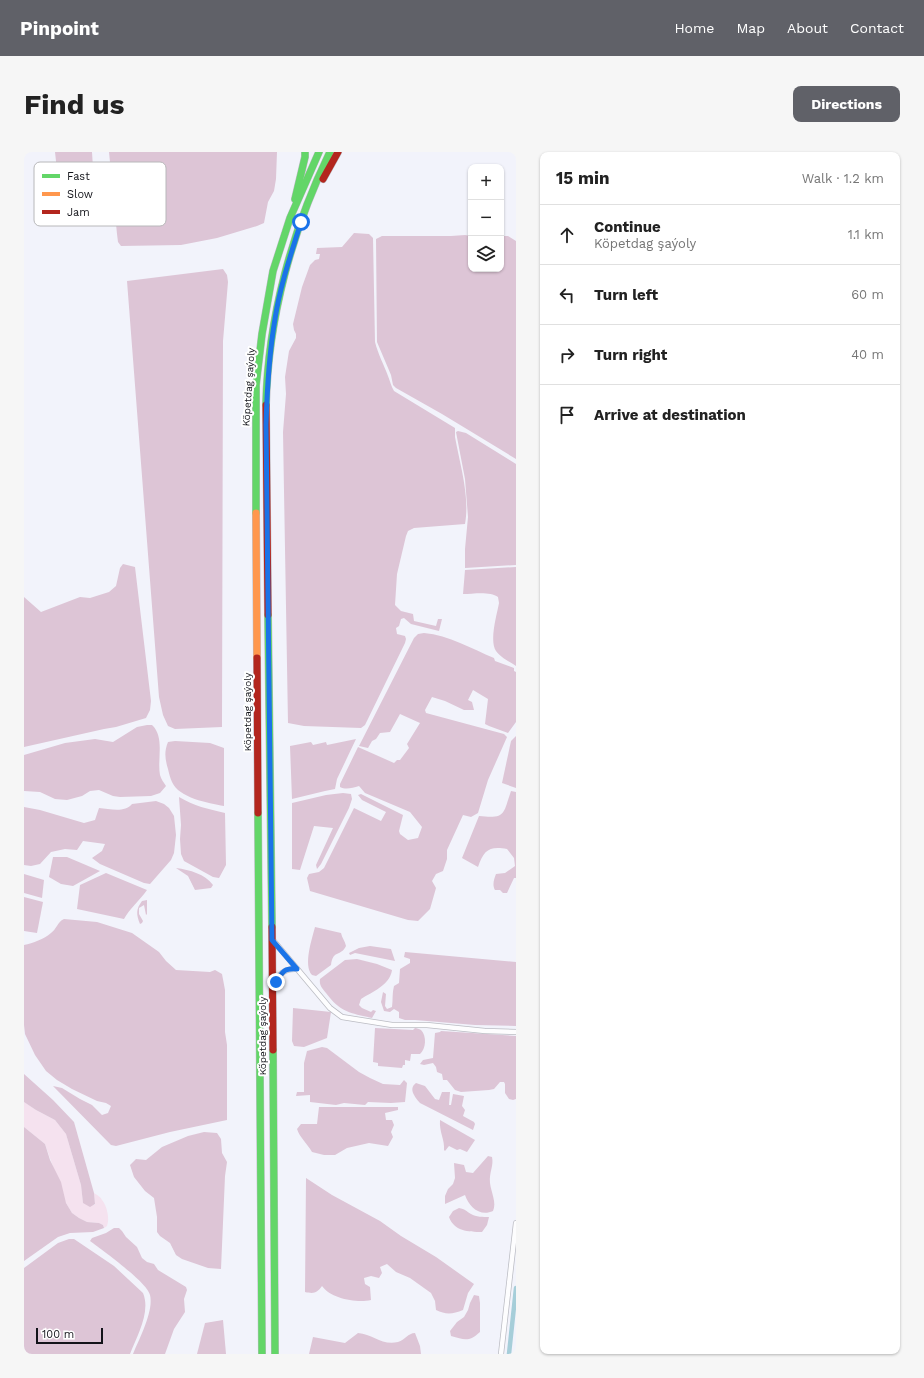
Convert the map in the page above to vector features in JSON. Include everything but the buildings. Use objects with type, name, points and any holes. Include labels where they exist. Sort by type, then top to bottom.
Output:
[{"type":"main road","points":[[290,218],[305,152]]},
{"type":"main road","name":"Köpetdag şaýoly","points":[[262,1354],[255,444],[256,393],[262,334],[273,271],[290,218],[319,152]]},
{"type":"main road","name":"Köpetdag şaýoly","points":[[275,1354],[266,425],[268,374],[275,318],[286,271],[301,222],[330,152]]},
{"type":"main road","points":[[301,222],[338,152]]},
{"type":"street","points":[[272,940],[330,1008],[342,1017],[392,1025],[427,1025],[485,1031],[516,1032]]},
{"type":"street","points":[[272,997],[276,982],[284,971],[289,968],[297,969]]},
{"type":"street","points":[[501,1354],[516,1224]]},
{"type":"shaded area","points":[[55,152],[92,152],[93,162],[56,162]]},
{"type":"shaded area","points":[[109,152],[277,152],[274,191],[268,202],[264,223],[217,238],[181,245],[121,246],[118,242],[116,226],[166,226],[166,162],[110,162]]},
{"type":"shaded area","points":[[354,233],[369,234],[373,238],[375,342],[394,391],[455,428],[455,437],[465,492],[465,524],[414,528],[408,531],[397,574],[395,605],[401,611],[413,614],[414,621],[436,626],[438,619],[442,619],[439,631],[411,624],[404,618],[401,619],[399,626],[396,628],[397,634],[405,636],[405,643],[365,725],[361,728],[304,726],[288,723],[283,432],[286,394],[285,377],[289,351],[296,338],[293,324],[302,287],[310,265],[315,260],[319,259],[320,254],[316,254],[317,248],[342,247]]},
{"type":"shaded area","points":[[382,236],[468,236],[468,272],[504,272],[504,236],[508,236],[516,241],[516,459],[396,388],[393,385],[391,375],[377,342],[376,239]]},
{"type":"shaded area","points":[[223,269],[227,275],[228,282],[223,341],[222,727],[175,729],[168,726],[163,715],[159,697],[127,281]]},
{"type":"shaded area","points":[[456,432],[466,433],[516,464],[516,565],[465,568],[468,517],[465,479]]},
{"type":"shaded area","points":[[123,564],[135,567],[151,701],[150,710],[146,718],[116,727],[24,747],[24,597],[41,612],[80,597],[90,598],[109,592],[116,586],[120,568]]},
{"type":"shaded area","points":[[516,567],[516,666],[500,655],[494,647],[493,634],[499,603],[498,597],[486,593],[463,594],[465,570]]},
{"type":"shaded area","points":[[424,633],[451,639],[494,658],[495,661],[514,668],[514,671],[516,672],[516,722],[508,733],[485,724],[488,699],[473,690],[468,700],[472,702],[474,710],[464,710],[432,697],[425,710],[426,713],[504,734],[507,737],[488,780],[478,813],[471,817],[463,815],[447,850],[447,859],[443,871],[436,874],[432,881],[436,888],[430,909],[418,921],[408,920],[310,891],[307,878],[309,874],[319,872],[324,868],[354,808],[381,821],[386,812],[362,800],[358,795],[361,794],[403,815],[399,831],[400,834],[408,840],[418,838],[422,827],[410,812],[365,793],[359,786],[345,788],[340,787],[340,784],[358,747],[394,763],[397,760],[400,760],[409,748],[407,744],[420,723],[400,714],[390,732],[380,733],[376,739],[372,741],[368,748],[359,746],[414,638],[418,634]]},
{"type":"shaded area","points":[[152,725],[158,736],[160,748],[159,769],[160,775],[166,786],[160,793],[151,796],[120,797],[113,796],[99,790],[90,791],[82,796],[67,800],[55,799],[40,792],[24,791],[24,755],[65,743],[95,739],[113,742],[137,727]]},
{"type":"shaded area","points":[[516,736],[516,788],[502,783],[511,741]]},
{"type":"shaded area","points":[[356,739],[337,779],[335,789],[292,799],[290,746],[311,742],[313,745],[326,742],[327,745]]},
{"type":"shaded area","points":[[168,742],[210,743],[224,748],[224,806],[187,796],[176,788],[170,777],[165,756]]},
{"type":"shaded area","points":[[511,791],[516,792],[516,878],[514,878],[507,893],[503,893],[500,890],[495,890],[494,882],[496,874],[505,873],[515,866],[514,858],[507,849],[496,848],[488,850],[478,867],[462,858],[479,816],[494,817],[502,813]]},
{"type":"shaded area","points":[[343,793],[351,794],[352,799],[321,864],[317,869],[316,865],[333,828],[314,826],[300,870],[292,869],[292,803],[326,795]]},
{"type":"shaded area","points":[[179,797],[207,809],[225,813],[226,865],[219,878],[213,877],[184,861],[181,854]]},
{"type":"shaded area","points":[[156,801],[169,808],[174,816],[176,835],[174,853],[171,860],[150,884],[144,883],[100,864],[92,858],[102,851],[105,844],[83,841],[77,850],[65,849],[51,852],[40,864],[31,866],[24,865],[24,807],[40,810],[84,823],[95,820],[99,808],[112,810],[125,809],[132,804]]},
{"type":"shaded area","points":[[53,857],[67,857],[100,871],[73,886],[61,884],[49,877]]},
{"type":"shaded area","points":[[176,868],[197,873],[210,881],[213,885],[211,888],[195,890],[188,876]]},
{"type":"shaded area","points":[[106,873],[147,890],[124,919],[77,909],[80,885]]},
{"type":"shaded area","points":[[24,874],[44,880],[42,898],[24,893]]},
{"type":"shaded area","points":[[24,897],[43,902],[37,933],[24,931]]},
{"type":"shaded area","points":[[147,900],[146,915],[144,905],[139,908],[139,914],[143,921],[140,924],[137,914],[138,909],[142,901]]},
{"type":"shaded area","points":[[64,919],[97,922],[132,933],[159,952],[176,970],[210,972],[215,970],[222,974],[225,990],[225,1032],[227,1045],[227,1120],[170,1132],[116,1146],[111,1145],[53,1086],[62,1088],[92,1105],[102,1115],[108,1113],[111,1106],[72,1089],[46,1071],[35,1055],[25,1034],[24,945],[48,935]]},
{"type":"shaded area","points":[[315,927],[341,933],[346,946],[342,951],[333,957],[331,965],[316,976],[312,975],[309,971],[308,965],[310,945]]},
{"type":"shaded area","points":[[370,946],[391,949],[395,961],[355,953],[350,955],[349,953],[359,948]]},
{"type":"shaded area","points":[[405,952],[516,962],[516,1026],[475,1025],[405,1020],[399,1018],[399,1012],[394,1009],[390,1012],[384,1011],[381,1002],[383,992],[386,994],[385,1006],[387,1009],[392,1007],[393,989],[394,986],[399,983],[400,969],[410,963],[410,959],[404,957]]},
{"type":"shaded area","points":[[357,959],[377,964],[392,970],[391,975],[384,984],[361,999],[359,1005],[362,1008],[371,1012],[373,1010],[376,1011],[372,1018],[351,1013],[341,1008],[331,999],[320,983],[320,979],[345,960]]},
{"type":"shaded area","points":[[293,1008],[331,1012],[327,1038],[304,1047],[294,1046],[292,1041]]},
{"type":"shaded area","points":[[375,1028],[419,1029],[424,1036],[424,1049],[420,1054],[411,1054],[410,1061],[405,1060],[405,1065],[403,1065],[402,1068],[378,1066],[378,1063],[373,1062]]},
{"type":"shaded area","points":[[441,1031],[516,1036],[516,1099],[509,1099],[505,1093],[504,1082],[500,1082],[494,1089],[489,1090],[461,1092],[455,1090],[447,1080],[443,1080],[442,1074],[437,1072],[433,1063],[424,1065],[420,1064],[423,1060],[433,1058],[435,1033]]},
{"type":"shaded area","points":[[322,1047],[327,1048],[359,1072],[383,1084],[400,1085],[404,1080],[407,1083],[405,1102],[368,1102],[365,1105],[344,1103],[336,1105],[310,1102],[310,1095],[296,1096],[297,1092],[304,1092],[304,1063],[307,1051]]},
{"type":"shaded area","points":[[24,1074],[53,1100],[74,1122],[94,1193],[95,1204],[90,1207],[83,1203],[81,1185],[66,1134],[55,1120],[24,1102]]},
{"type":"shaded area","points":[[416,1083],[425,1086],[435,1099],[439,1100],[442,1092],[450,1092],[449,1105],[451,1105],[453,1094],[464,1096],[462,1106],[465,1110],[463,1116],[474,1122],[475,1124],[473,1130],[420,1103],[414,1096],[412,1090]]},
{"type":"shaded area","points":[[24,1102],[55,1120],[66,1134],[81,1185],[83,1203],[95,1205],[94,1193],[101,1198],[108,1213],[108,1223],[104,1228],[103,1225],[99,1223],[87,1222],[72,1213],[66,1203],[45,1144],[24,1127]]},
{"type":"shaded area","points":[[319,1107],[398,1107],[398,1110],[385,1113],[386,1120],[392,1120],[394,1125],[391,1132],[393,1137],[388,1146],[369,1143],[347,1148],[335,1155],[324,1155],[312,1152],[297,1129],[301,1124],[317,1124]]},
{"type":"shaded area","points":[[440,1120],[475,1140],[467,1152],[460,1149],[457,1150],[449,1146],[445,1151],[444,1150]]},
{"type":"shaded area","points":[[24,1127],[45,1144],[50,1160],[61,1182],[66,1203],[72,1213],[87,1222],[99,1223],[103,1225],[104,1228],[93,1232],[70,1233],[58,1237],[24,1261]]},
{"type":"shaded area","points":[[204,1132],[217,1133],[221,1139],[222,1153],[227,1162],[225,1176],[221,1269],[208,1268],[182,1259],[176,1255],[170,1243],[157,1232],[157,1217],[154,1198],[145,1191],[134,1177],[130,1165],[136,1159],[146,1160],[162,1147],[188,1136]]},
{"type":"shaded area","points":[[488,1156],[492,1157],[490,1179],[494,1201],[493,1211],[488,1213],[479,1212],[472,1207],[465,1195],[445,1204],[445,1196],[455,1178],[454,1163],[464,1165],[466,1172],[473,1173]]},
{"type":"shaded area","points":[[306,1178],[332,1195],[380,1221],[401,1236],[436,1257],[474,1284],[468,1293],[463,1310],[443,1313],[436,1310],[435,1301],[431,1293],[410,1278],[396,1272],[387,1264],[380,1267],[382,1273],[379,1278],[371,1276],[364,1278],[365,1284],[370,1287],[371,1300],[359,1301],[338,1297],[331,1294],[322,1286],[315,1292],[305,1292]]},
{"type":"shaded area","points":[[459,1208],[475,1216],[489,1217],[487,1225],[482,1232],[462,1230],[451,1222],[449,1217],[453,1211]]},
{"type":"shaded area","points":[[114,1228],[119,1228],[137,1247],[142,1258],[147,1262],[154,1264],[158,1270],[186,1287],[187,1290],[184,1299],[185,1312],[174,1329],[165,1354],[133,1354],[148,1317],[151,1302],[150,1295],[141,1282],[90,1241],[92,1238],[106,1233]]},
{"type":"shaded area","points":[[69,1239],[74,1239],[114,1266],[143,1293],[145,1300],[144,1316],[130,1354],[24,1354],[24,1268],[58,1243]]},
{"type":"shaded area","points":[[474,1295],[479,1296],[480,1332],[470,1339],[451,1336],[450,1331],[457,1322],[464,1317]]},
{"type":"shaded area","points":[[223,1320],[226,1354],[197,1354],[205,1323]]},
{"type":"shaded area","points":[[358,1333],[392,1343],[398,1342],[410,1334],[415,1333],[420,1346],[421,1354],[309,1354],[313,1337],[345,1343]]},
{"type":"waterway","points":[[509,1354],[516,1288]]},
{"type":"traffic: fast","points":[[295,199],[305,152]]},
{"type":"traffic: fast","points":[[256,513],[256,385],[262,334],[273,271],[290,218],[319,152]]},
{"type":"traffic: fast","points":[[266,405],[272,340],[284,275],[304,212],[330,152]]},
{"type":"traffic: fast","points":[[268,615],[272,927]]},
{"type":"traffic: fast","points":[[258,813],[262,1354]]},
{"type":"traffic: fast","points":[[273,1050],[275,1354]]},
{"type":"traffic: slow","points":[[256,513],[257,658]]},
{"type":"traffic: jam","points":[[323,179],[338,152]]},
{"type":"traffic: jam","points":[[266,405],[268,615]]},
{"type":"traffic: jam","points":[[257,658],[258,813]]},
{"type":"traffic: jam","points":[[272,927],[273,1050]]},
{"type":"route","points":[[276,982],[284,971],[289,968],[297,969],[272,940],[266,425],[268,374],[275,318],[286,271],[301,222]]}]
